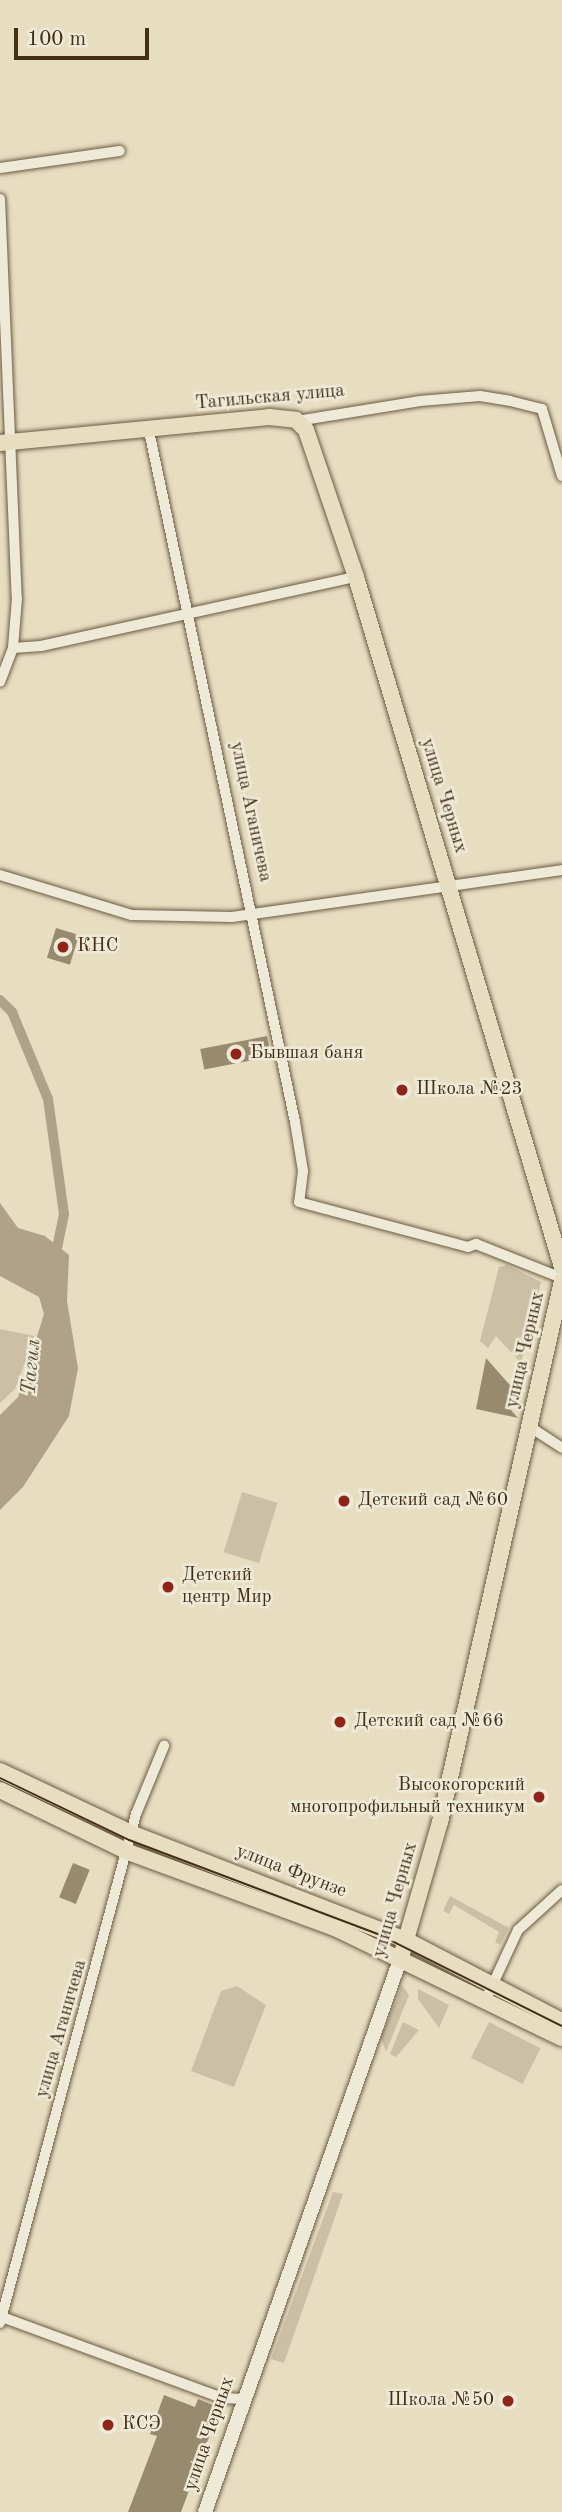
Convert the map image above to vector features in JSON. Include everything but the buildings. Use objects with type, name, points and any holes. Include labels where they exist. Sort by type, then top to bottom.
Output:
[{"type":"main road","name":"Тагильская улица","points":[[6,443],[269,418],[297,421]]},
{"type":"main road","name":"улица Черных","points":[[297,421],[312,441],[356,577],[562,1267]]},
{"type":"main road","name":"улица Черных","points":[[401,1957],[408,1941],[530,1427],[562,1280]]},
{"type":"main road","name":"улица Фрунзе","points":[[0,1771],[131,1833],[408,1941],[562,2021]]},
{"type":"main road","name":"улица Фрунзе","points":[[0,1790],[128,1852],[401,1957],[562,2038]]},
{"type":"street","points":[[0,168],[120,151]]},
{"type":"street","points":[[0,199],[13,648],[0,682]]},
{"type":"street","name":"Тагильская улица","points":[[297,421],[480,396],[542,409],[562,476]]},
{"type":"street","name":"улица Аганичева","points":[[149,431],[254,914],[303,1171],[299,1202],[468,1247],[476,1244],[562,1280]]},
{"type":"street","points":[[13,648],[41,646],[187,610],[356,577]]},
{"type":"street","points":[[0,875],[132,915],[254,914],[562,870]]},
{"type":"street","points":[[530,1427],[562,1448]]},
{"type":"street","name":"улица Аганичева","points":[[1,2320],[131,1833],[164,1746]]},
{"type":"street","points":[[485,2001],[518,1930],[562,1890]]},
{"type":"street","name":"улица Черных","points":[[205,2512],[401,1957]]},
{"type":"street","points":[[1,2320],[222,2398],[243,2399]]},
{"type":"shaded area","points":[[507,1265],[541,1282],[521,1363],[496,1336],[488,1348],[480,1341],[499,1267]]},
{"type":"shaded area","points":[[0,1329],[35,1336],[15,1389],[0,1403]]},
{"type":"shaded area","points":[[242,1492],[277,1503],[259,1563],[224,1552]]},
{"type":"shaded area","points":[[450,1896],[509,1928],[500,1945],[495,1942],[499,1932],[454,1905],[449,1914],[443,1911]]},
{"type":"shaded area","points":[[402,1985],[409,1995],[386,2052],[381,2038]]},
{"type":"shaded area","points":[[237,1986],[266,2005],[234,2087],[191,2071],[221,1991]]},
{"type":"shaded area","points":[[418,1989],[449,2005],[439,2028],[418,1999]]},
{"type":"shaded area","points":[[403,2022],[419,2030],[396,2057],[390,2054]]},
{"type":"shaded area","points":[[489,2022],[541,2048],[523,2084],[471,2058]]},
{"type":"shaded area","points":[[333,2192],[343,2194],[284,2363],[271,2359]]},
{"type":"water","name":"Тагил","points":[[0,1203],[18,1228],[45,1236],[69,1255],[67,1301],[78,1368],[69,1416],[23,1487],[0,1510],[0,1415],[18,1397],[44,1314],[39,1297],[0,1276]]},
{"type":"waterway","points":[[0,1000],[12,1012],[48,1099],[64,1214],[55,1258]]},
{"type":"tram line","points":[[0,1778],[129,1840],[380,1935],[562,2026]]},
{"type":"place","name":"КНС","points":[[63,947]]},
{"type":"place","name":"Бывшая баня","points":[[236,1054]]},
{"type":"place","name":"Школа №23","points":[[402,1090]]},
{"type":"place","name":"Детский сад №60","points":[[344,1501]]},
{"type":"place","name":"Детский центр Мир","points":[[168,1587]]},
{"type":"place","name":"Детский сад №66","points":[[340,1722]]},
{"type":"place","name":"Высокогорский многопрофильный техникум","points":[[539,1797]]},
{"type":"place","name":"Школа №50","points":[[508,2401]]},
{"type":"place","name":"КСЭ","points":[[108,2425]]}]
